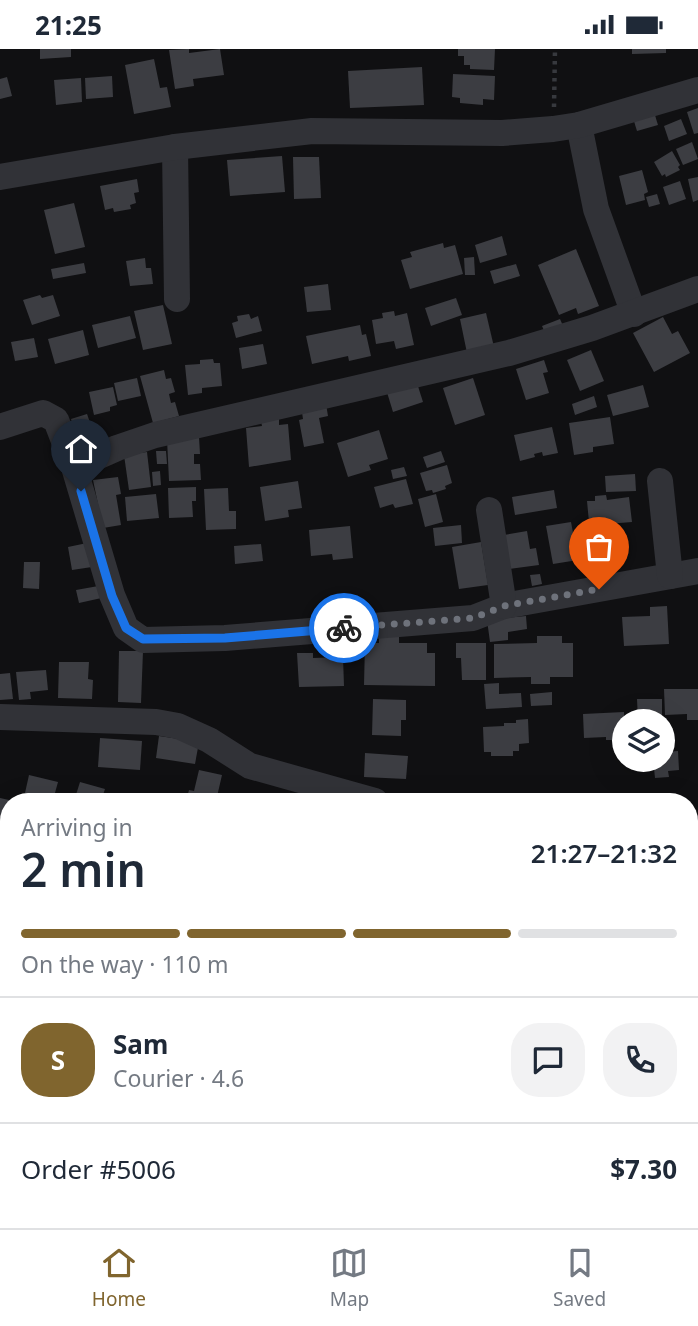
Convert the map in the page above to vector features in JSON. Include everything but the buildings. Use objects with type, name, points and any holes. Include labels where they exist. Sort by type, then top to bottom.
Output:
[{"type":"street","points":[[0,177],[175,147],[312,131],[502,134],[566,127],[698,90]]},
{"type":"street","points":[[566,127],[634,314]]},
{"type":"street","points":[[175,147],[177,299]]},
{"type":"street","points":[[74,467],[155,435],[497,356],[634,314],[698,289]]},
{"type":"street","points":[[0,427],[43,413],[57,420],[74,467],[112,596],[126,628],[143,639],[225,638],[473,618],[504,606],[698,571]]},
{"type":"street","points":[[660,481],[670,576]]},
{"type":"street","points":[[489,510],[504,606]]},
{"type":"street","points":[[0,717],[156,722],[178,726],[209,740],[250,766],[346,793]]},
{"type":"path","points":[[555,49],[566,127]]},
{"type":"way so far","points":[[344,628],[473,618],[504,606],[599,589]]},
{"type":"route","points":[[81,491],[112,596],[126,628],[143,639],[225,638],[344,628]]}]
